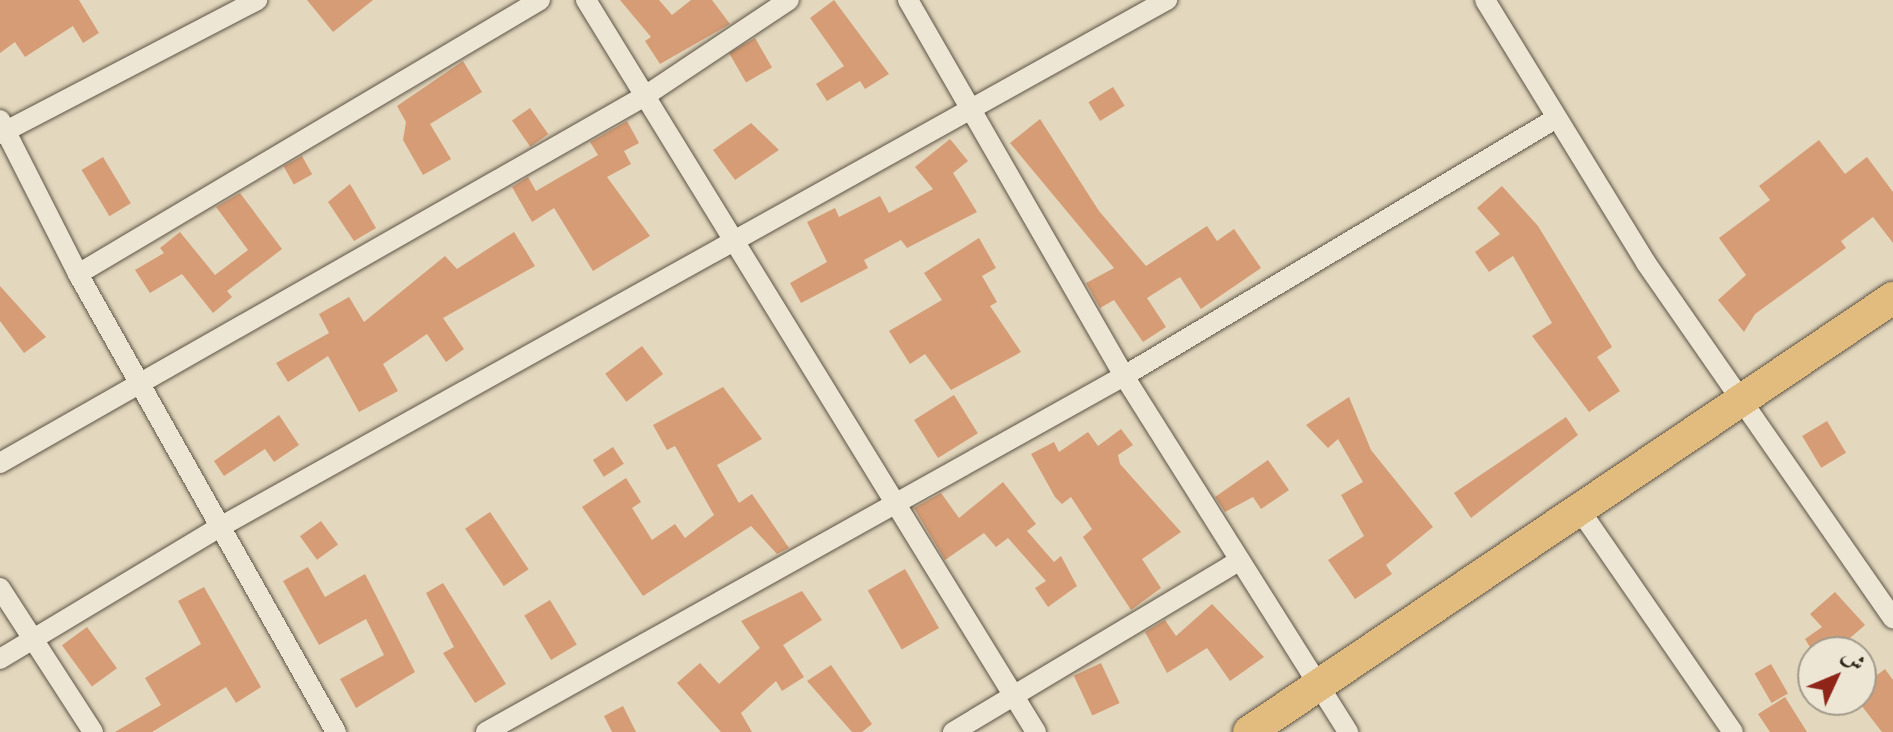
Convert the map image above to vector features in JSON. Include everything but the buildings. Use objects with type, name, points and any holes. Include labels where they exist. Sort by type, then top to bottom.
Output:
[{"type":"main road","points":[[1249,732],[1893,298]]},
{"type":"street","points":[[257,0],[2,128],[78,274],[336,732]]},
{"type":"street","points":[[78,274],[540,0]]},
{"type":"street","points":[[586,0],[898,499],[1036,732]]},
{"type":"street","points":[[0,463],[645,96],[789,0]]},
{"type":"street","points":[[908,0],[1124,376],[1237,562],[1348,732]]},
{"type":"street","points":[[0,659],[220,527],[737,244],[1167,0]]},
{"type":"street","points":[[1485,0],[1555,119],[1738,401],[1893,619]]},
{"type":"street","points":[[486,732],[898,499],[1124,376],[1555,119]]},
{"type":"street","points":[[1579,509],[1733,732]]},
{"type":"street","points":[[953,732],[1237,562]]},
{"type":"street","points":[[0,588],[93,732]]}]
